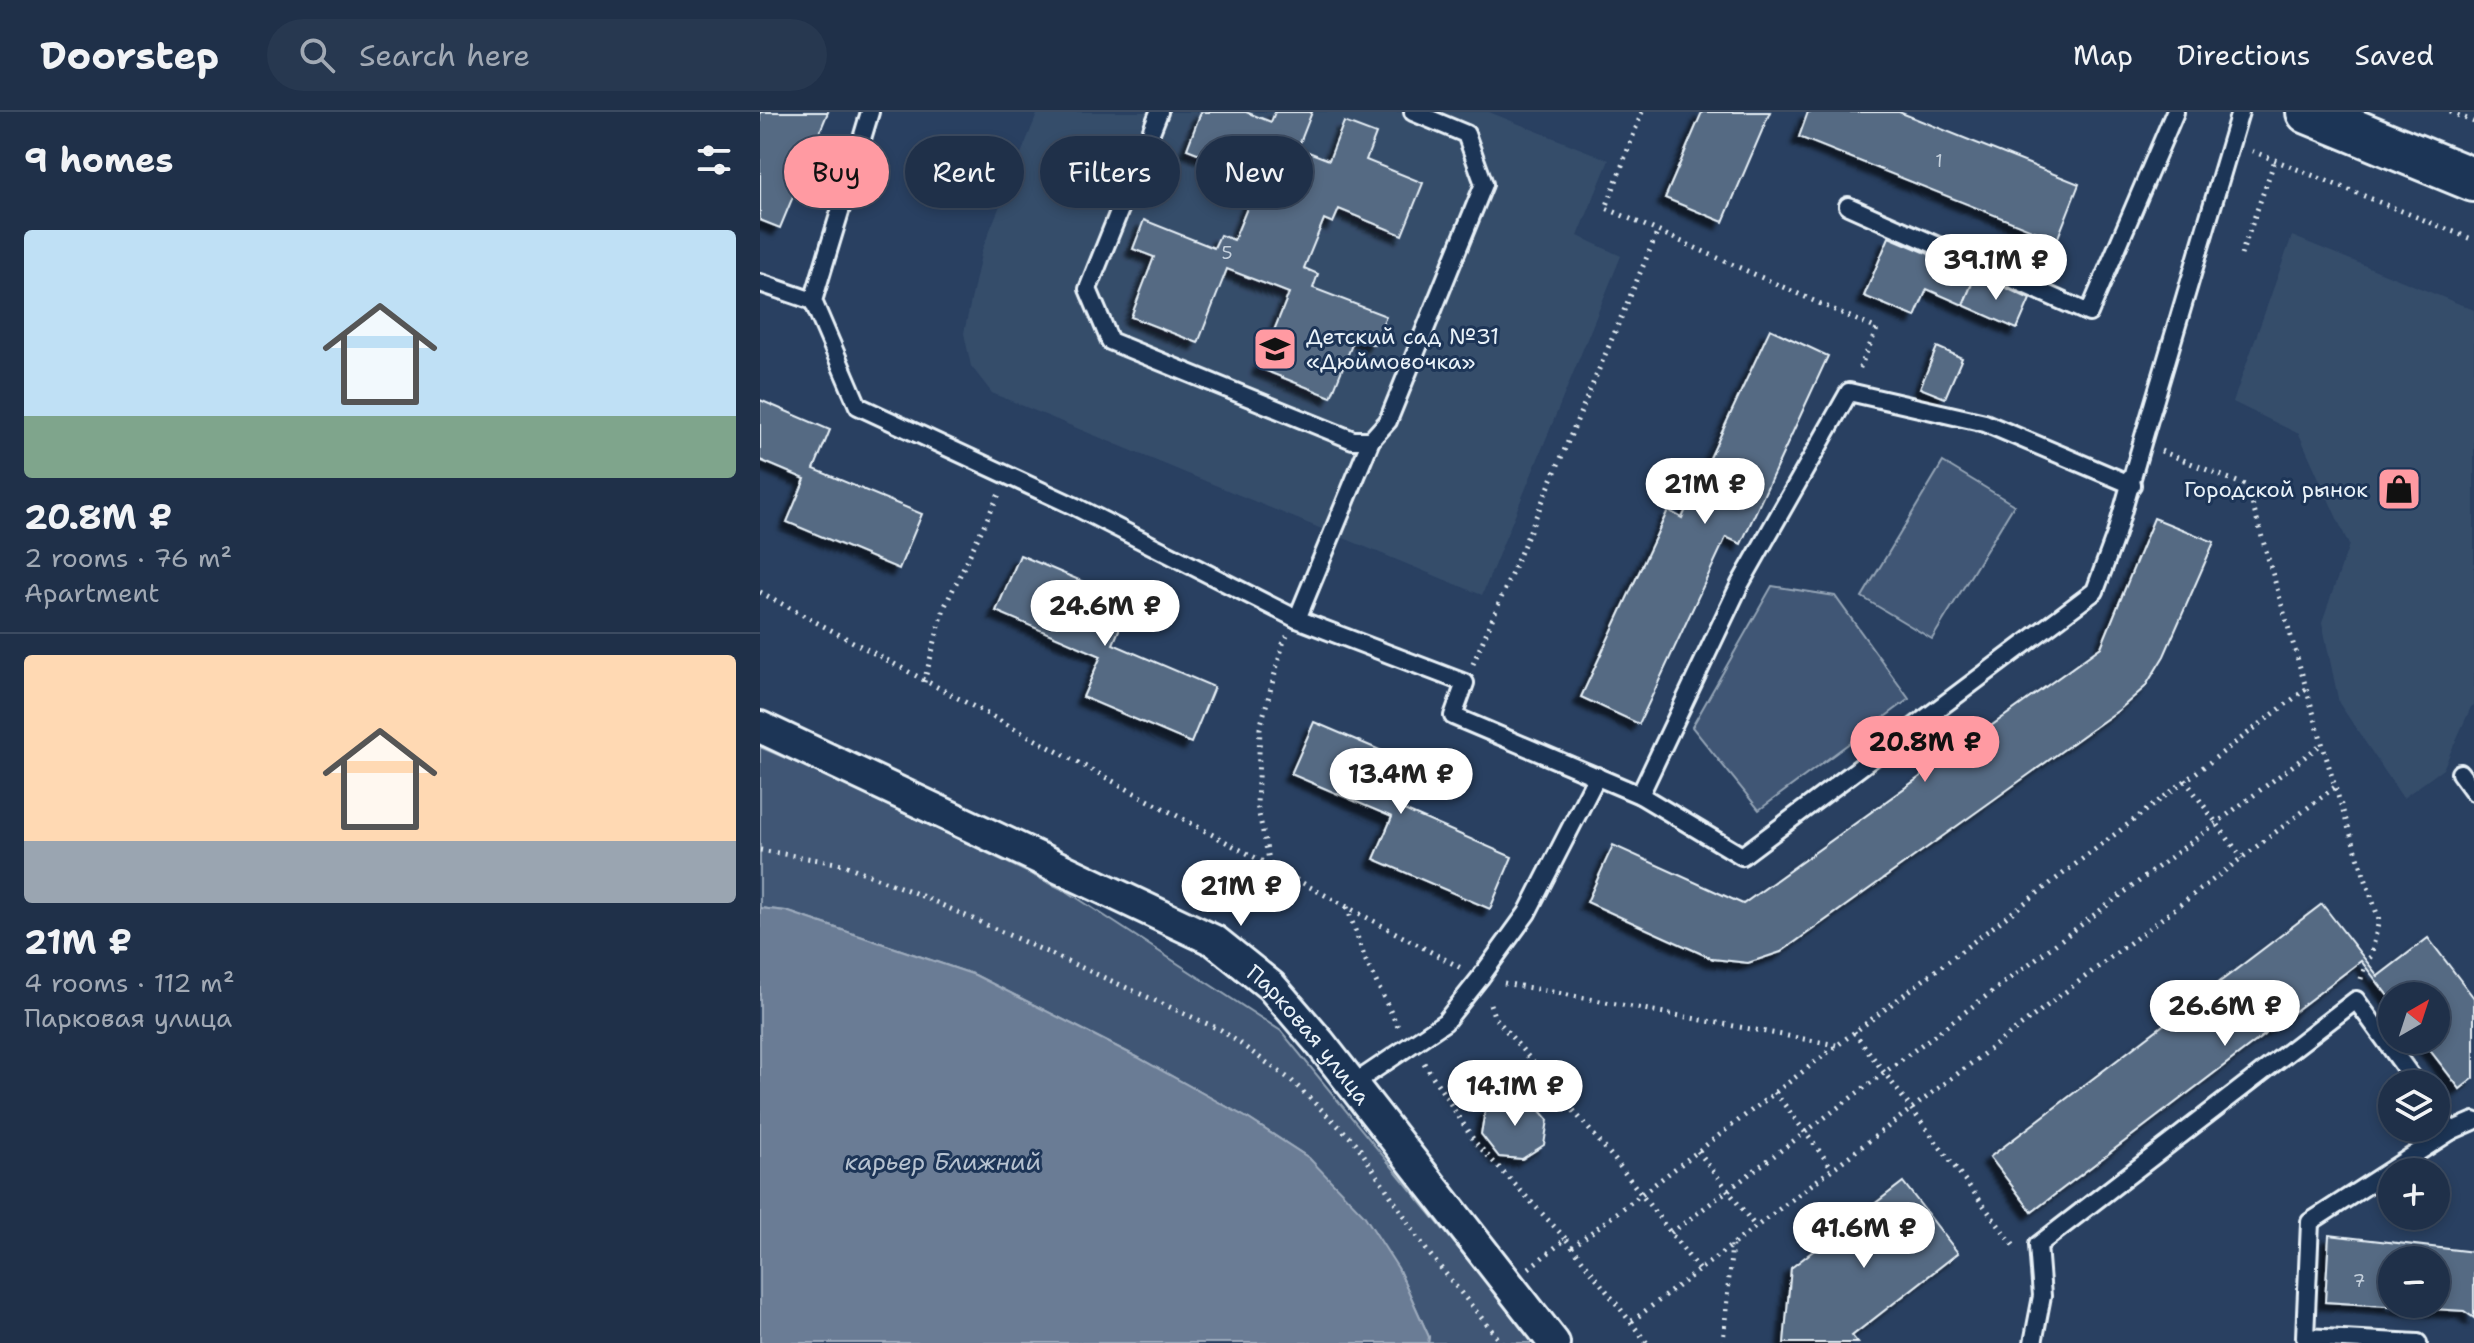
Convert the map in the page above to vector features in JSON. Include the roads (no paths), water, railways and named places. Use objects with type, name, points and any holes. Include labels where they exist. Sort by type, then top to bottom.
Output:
[{"type":"street","points":[[2308,112],[2474,180]]},
{"type":"street","name":"Парковая улица","points":[[760,727],[1215,941],[1271,986],[1353,1084],[1554,1343]]},
{"type":"lane","points":[[870,112],[813,301],[858,406],[1076,507],[1297,619],[1465,683],[1453,716],[1640,795],[1742,856],[2095,591],[2132,485],[2240,112]]},
{"type":"lane","points":[[1159,112],[1088,289],[1110,341],[1353,440],[1371,440]]},
{"type":"lane","points":[[1297,619],[1371,440],[1388,421],[1484,184],[1466,134],[1413,112]]},
{"type":"lane","points":[[1848,206],[2089,313],[2175,112]]},
{"type":"lane","points":[[760,283],[813,301]]},
{"type":"lane","points":[[1640,795],[1740,584],[1849,392],[1985,423],[2132,485]]},
{"type":"lane","points":[[2460,773],[2474,792]]},
{"type":"lane","points":[[1353,1084],[1445,1022],[1480,978],[1527,913],[1597,776]]},
{"type":"lane","points":[[2033,1343],[2042,1296],[2038,1245],[2356,1000],[2407,1070]]},
{"type":"lane","points":[[2418,1343],[2305,1337],[2310,1222],[2451,1131],[2474,1121]]},
{"type":"water","name":"карьер Ближний","points":[[760,908],[786,911],[975,975],[1137,1057],[1249,1119],[1309,1158],[1364,1215],[1398,1268],[1429,1337],[1428,1343],[760,1343]]},
{"type":"place","name":"Детский сад №31 «Дюймовочка»","points":[[1275,349]]},
{"type":"place","name":"Городской рынок","points":[[2399,489]]}]
